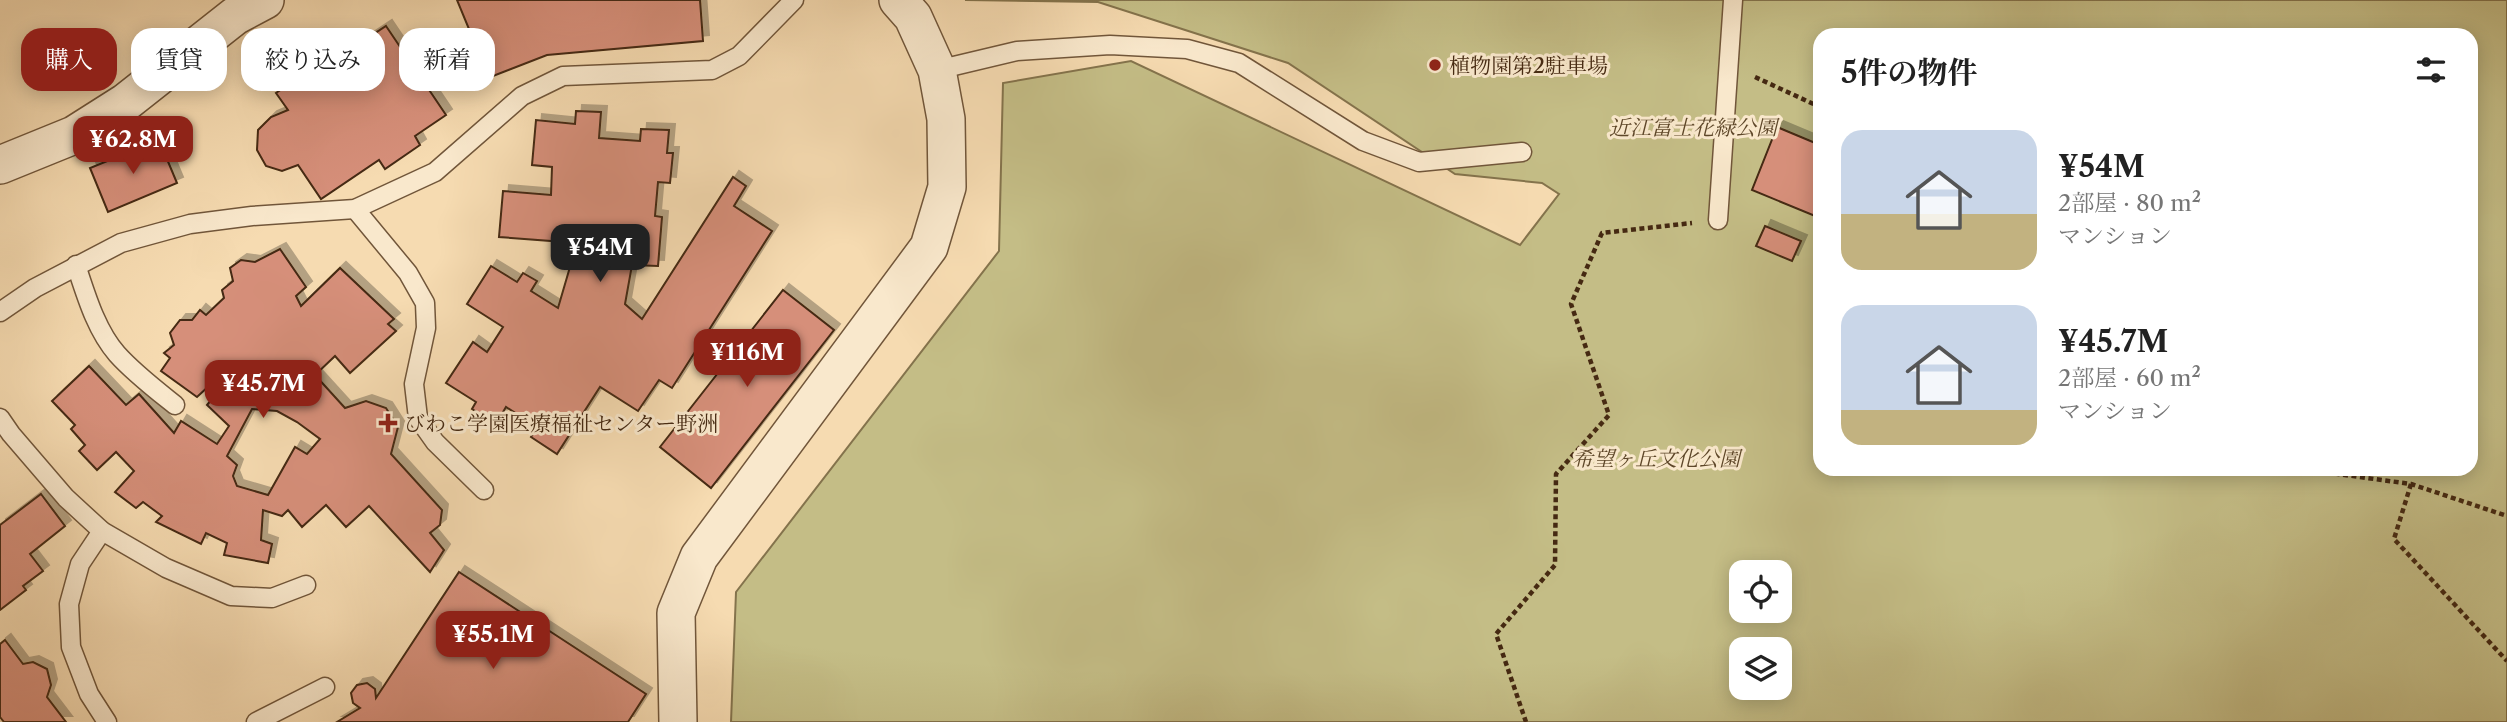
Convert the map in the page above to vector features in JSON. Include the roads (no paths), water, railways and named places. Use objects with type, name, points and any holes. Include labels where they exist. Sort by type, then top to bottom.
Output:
[{"type":"street","points":[[0,165],[74,135],[127,102],[235,16],[265,0]]},
{"type":"street","points":[[678,722],[676,613],[699,557],[929,247],[947,187],[946,119],[937,70],[913,17],[898,0]]},
{"type":"lane","points":[[0,312],[76,265],[121,243],[190,224],[253,216],[355,209],[435,172],[522,96],[564,76],[712,70],[739,56],[794,0]]},
{"type":"lane","points":[[1718,220],[1733,0]]},
{"type":"lane","points":[[937,70],[1017,51],[1110,45],[1187,50],[1239,63],[1363,141],[1419,162],[1522,152]]},
{"type":"lane","points":[[355,209],[408,273],[425,303],[426,328],[414,384],[418,418],[435,442],[484,490]]},
{"type":"lane","points":[[76,265],[92,310],[116,353],[175,405]]},
{"type":"lane","points":[[0,418],[66,498],[102,531],[166,568],[231,596],[272,598],[306,585]]},
{"type":"lane","points":[[102,531],[80,564],[69,604],[71,647],[89,694],[107,722]]},
{"type":"lane","points":[[256,722],[325,687]]},
{"type":"place","name":"植物園第2駐車場","points":[[1435,65]]},
{"type":"place","name":"びわこ学園医療福祉センター野洲","points":[[388,423]]},
{"type":"park label","name":"近江富士花緑公園","points":[[1693,127]]},
{"type":"park label","name":"希望ヶ丘文化公園","points":[[1656,458]]}]
